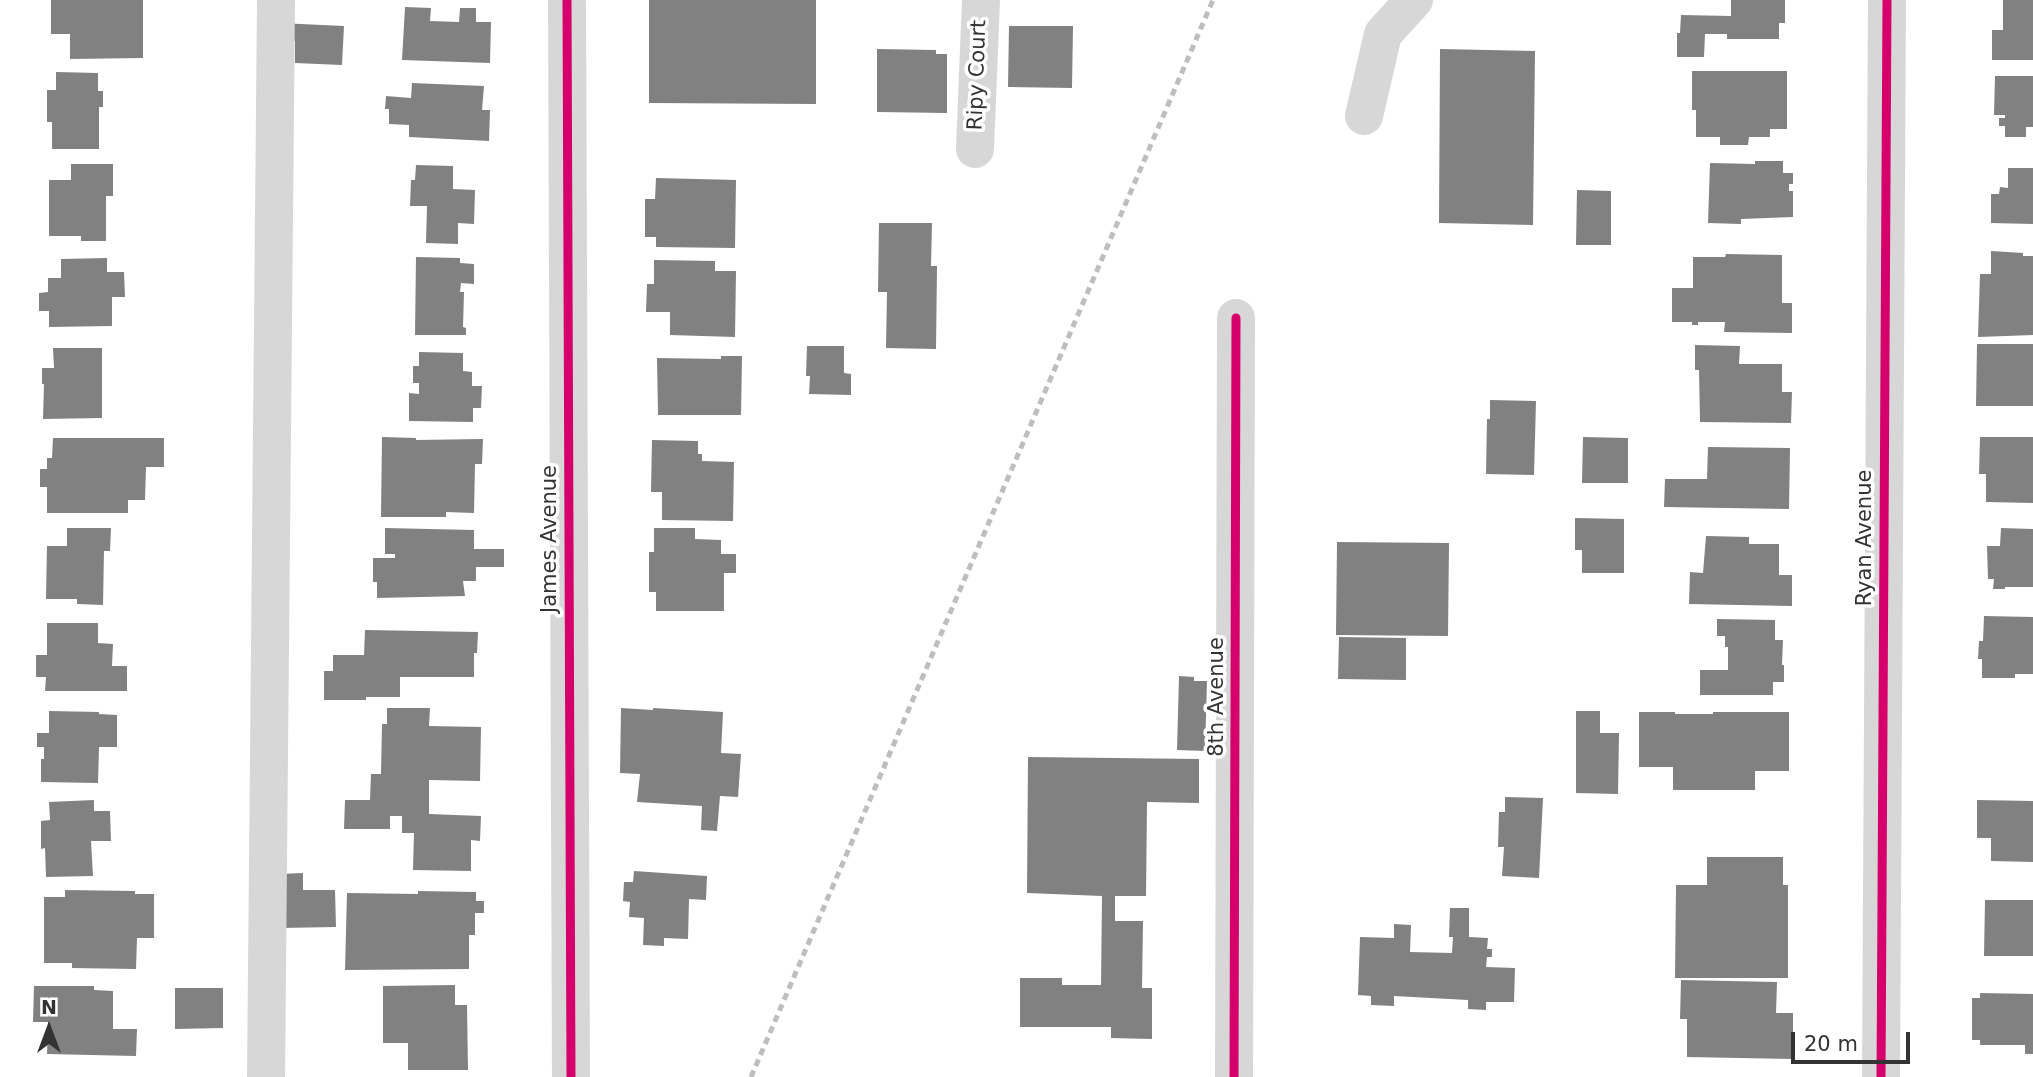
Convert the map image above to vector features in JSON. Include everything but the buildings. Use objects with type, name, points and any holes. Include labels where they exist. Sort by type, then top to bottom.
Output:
[{"type":"street","points":[[266,1077],[276,0]]},
{"type":"street","name":"James Avenue","points":[[567,0],[571,1077]]},
{"type":"street","name":"Ripy Court","points":[[975,149],[981,0]]},
{"type":"street","points":[[1364,116],[1383,34],[1414,0]]},
{"type":"street","name":"Ryan Avenue","points":[[1881,1077],[1887,0]]},
{"type":"street","name":"8th Avenue","points":[[1234,1077],[1236,318]]},
{"type":"railway","points":[[751,1077],[1213,0]]},
{"type":"cycle path","points":[[567,0],[571,1077]]},
{"type":"cycle path","points":[[1881,1077],[1887,0]]},
{"type":"cycle path","points":[[1234,1077],[1236,318]]}]
